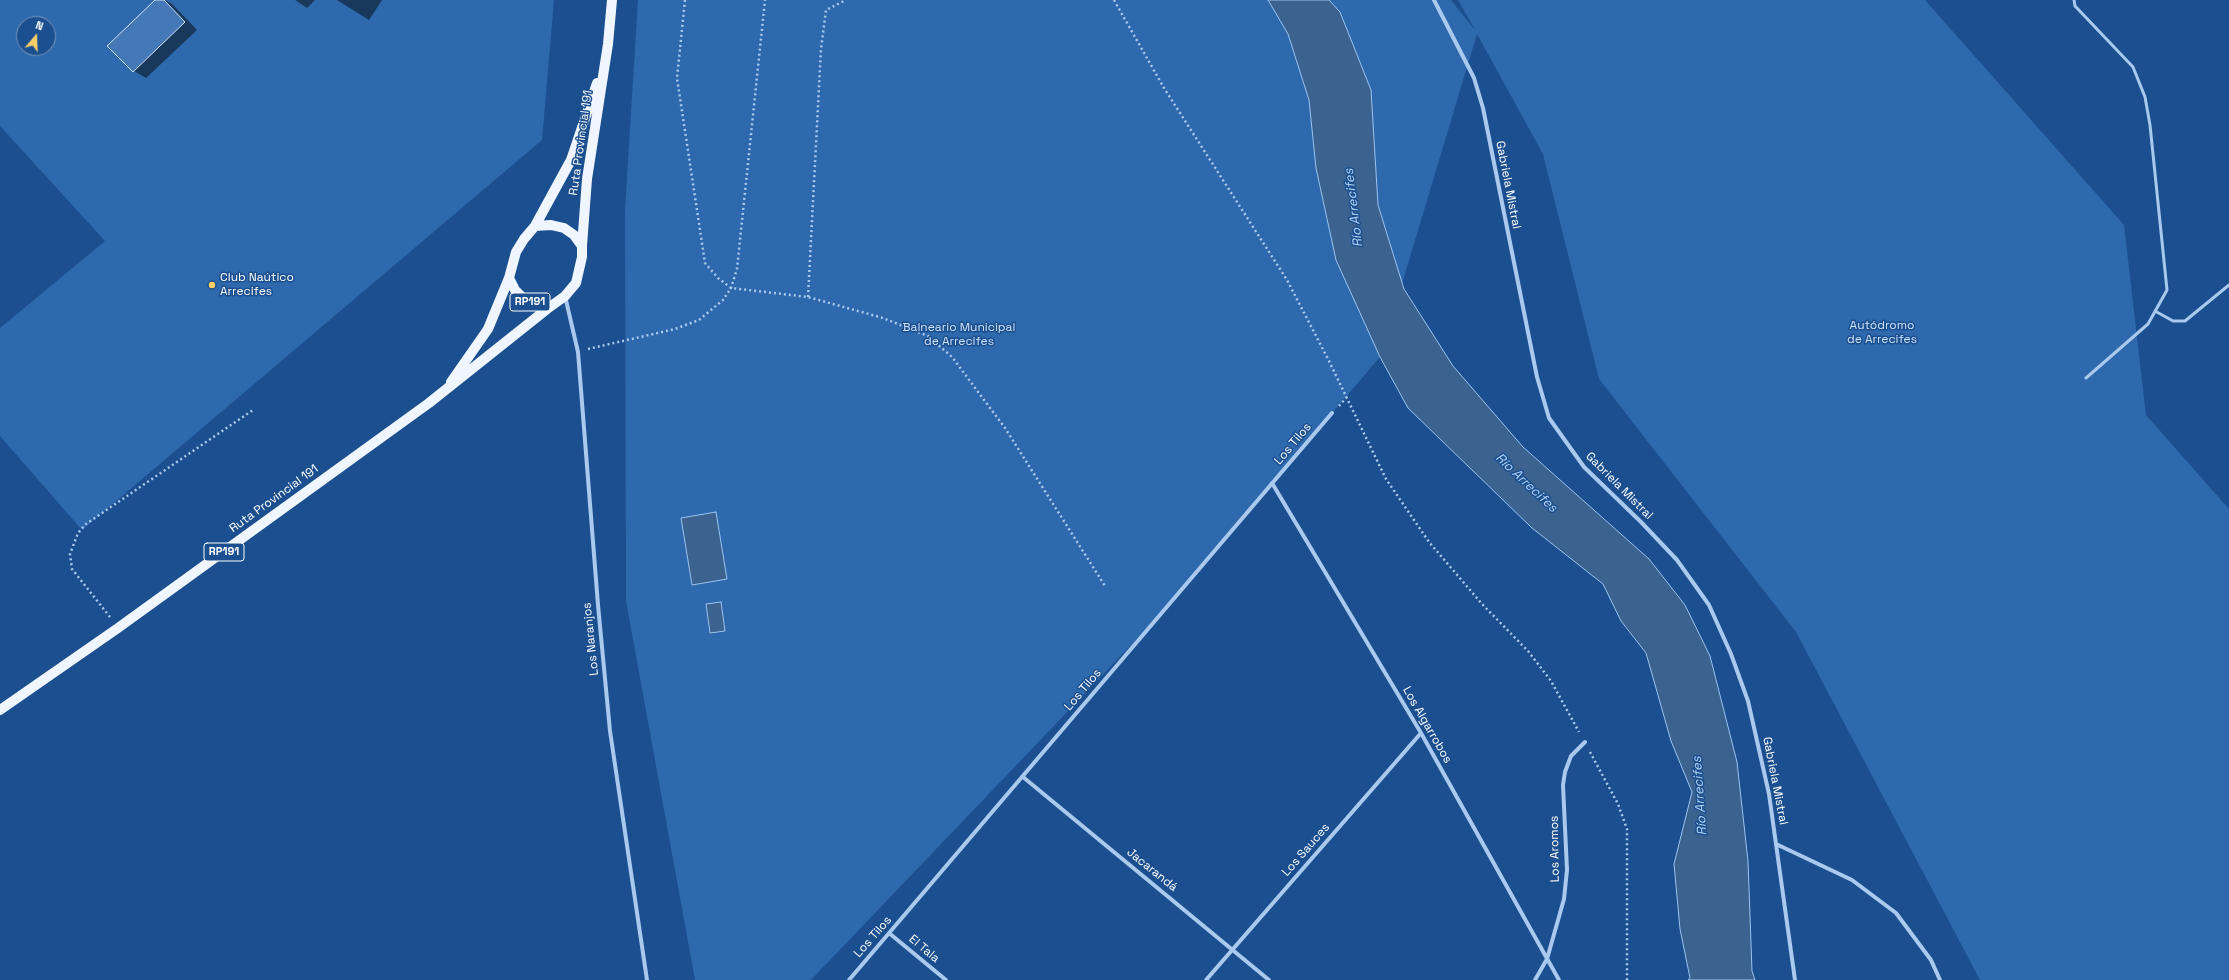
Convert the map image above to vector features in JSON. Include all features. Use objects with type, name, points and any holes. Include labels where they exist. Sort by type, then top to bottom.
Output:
[{"type":"main road","name":"Ruta Provincial 191","points":[[582,246],[588,179],[608,44],[612,0]]},
{"type":"main road","name":"Ruta Provincial 191","points":[[535,226],[571,160],[591,103],[608,44]]},
{"type":"main road","points":[[535,226],[551,225],[564,228],[574,235],[582,246]]},
{"type":"main road","name":"RP191","points":[[535,226],[524,239],[516,252],[508,278],[515,290],[524,299],[547,309],[565,296],[576,283],[582,246]]},
{"type":"main road","name":"Ruta Provincial 191","points":[[445,391],[488,328],[508,278]]},
{"type":"main road","name":"Ruta Provincial 191","points":[[0,710],[118,628],[445,391],[547,309]]},
{"type":"street","name":"Gabriela Mistral","points":[[1434,0],[1474,78],[1483,108],[1537,377],[1549,418],[1584,467],[1641,522],[1677,560],[1709,605],[1731,654],[1748,701],[1770,794],[1795,980]]},
{"type":"street","name":"Los Naranjos","points":[[565,296],[578,352],[596,590],[610,731],[647,980]]},
{"type":"street","name":"Los Tilos","points":[[849,980],[1023,778],[1332,414]]},
{"type":"street","name":"Los Algarrobos","points":[[1272,483],[1421,733],[1559,980]]},
{"type":"street","name":"Los Sauces","points":[[1206,980],[1421,733]]},
{"type":"street","name":"Los Aromos","points":[[1535,980],[1547,959],[1564,899],[1567,870],[1563,785],[1570,756],[1585,742]]},
{"type":"street","name":"Jacarandá","points":[[1023,778],[1269,980]]},
{"type":"street","points":[[1776,844],[1852,880],[1896,913],[1931,960],[1940,980]]},
{"type":"street","name":"El Tala","points":[[889,932],[946,980]]},
{"type":"lane","points":[[2074,0],[2075,6],[2133,68],[2145,97],[2150,125],[2167,290],[2148,324],[2086,378]]},
{"type":"lane","points":[[2155,311],[2173,321],[2185,321],[2229,285]]},
{"type":"path","points":[[685,0],[677,78],[705,263],[718,278],[731,288],[808,297],[883,318],[928,336],[952,357],[1005,428],[1105,586]]},
{"type":"path","points":[[578,352],[675,329],[699,320],[723,300],[731,288],[736,269],[765,0]]},
{"type":"path","points":[[808,297],[820,49],[826,10],[846,0]]},
{"type":"path","points":[[1114,0],[1164,88],[1287,280],[1329,361],[1386,479],[1429,542],[1482,604],[1528,651],[1551,681],[1618,804],[1627,829],[1627,980]]},
{"type":"path","points":[[118,628],[72,569],[70,554],[78,533],[86,524],[253,410]]},
{"type":"green space","name":"Club Naútico Arrecifes","points":[[0,0],[554,0],[542,140],[82,530],[0,436],[0,328],[105,241],[0,126]]},
{"type":"green space","points":[[638,0],[1451,0],[1475,30],[1458,0],[1925,0],[2124,225],[2146,415],[2229,509],[2229,980],[1980,980],[1796,632],[1599,379],[1543,154],[1477,34],[1380,357],[1157,618],[811,980],[695,980],[626,601],[625,209]]},
{"type":"water","name":"Río Arrecifes","points":[[1268,0],[1329,0],[1340,12],[1371,90],[1378,205],[1404,289],[1453,366],[1523,447],[1649,559],[1685,605],[1710,656],[1737,762],[1748,861],[1752,971],[1755,980],[1688,980],[1690,978],[1680,929],[1674,864],[1692,792],[1671,741],[1646,653],[1621,621],[1603,584],[1532,528],[1408,408],[1380,357],[1336,260],[1316,168],[1309,100],[1288,34]]},
{"type":"water","points":[[716,512],[727,579],[692,585],[681,518]]},
{"type":"water","points":[[721,602],[725,631],[710,633],[706,604]]},
{"type":"building","points":[[155,0],[164,0],[185,22],[133,72],[107,46]]},
{"type":"place","name":"Club Naútico Arrecifes","points":[[212,285]]},
{"type":"park label","name":"Autódromo de Arrecifes","points":[[1882,333]]},
{"type":"park label","name":"Balneario Municipal de Arrecifes","points":[[959,335]]}]
